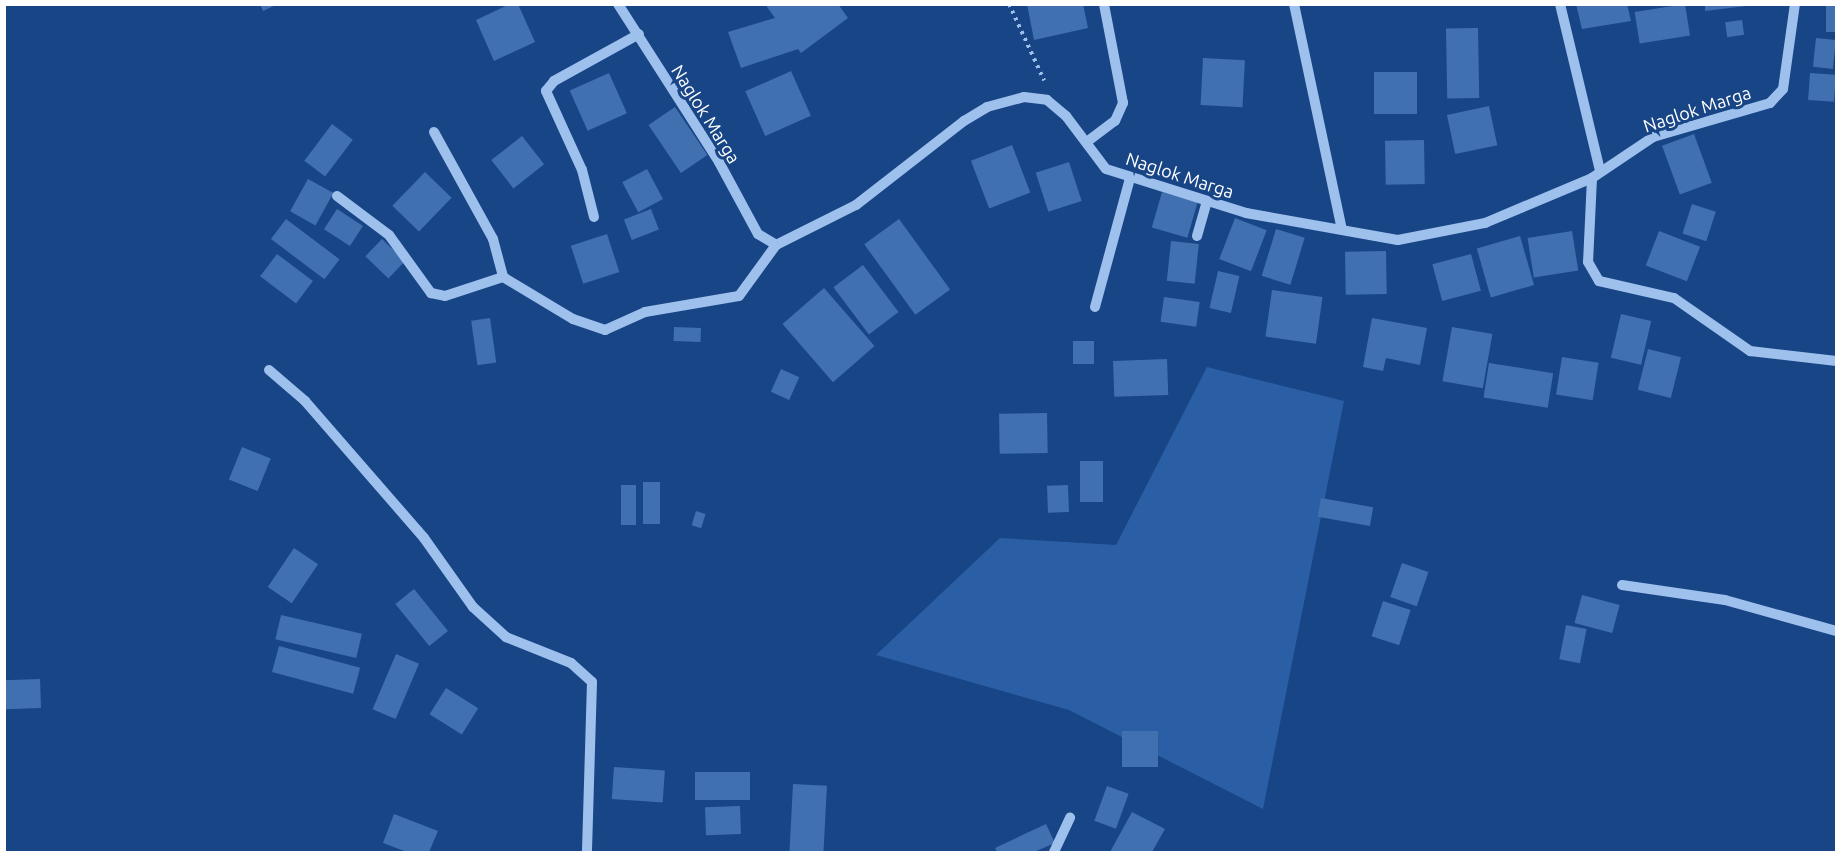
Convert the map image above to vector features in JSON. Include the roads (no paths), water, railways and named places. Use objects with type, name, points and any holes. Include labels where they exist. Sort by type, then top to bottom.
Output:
[{"type":"street","name":"Naglok Marga","points":[[618,4],[639,34],[758,234],[776,245],[856,205],[987,107],[1024,97],[1047,100],[1088,141],[1106,169],[1207,202],[1398,240],[1485,223],[1596,174],[1653,137],[1770,103],[1783,89],[1795,4]]},
{"type":"street","points":[[1088,141],[1115,122],[1123,103],[1104,4]]},
{"type":"street","points":[[1294,4],[1342,229]]},
{"type":"street","points":[[1560,4],[1596,174],[1588,262],[1599,281],[1674,298],[1750,351],[1836,361]]},
{"type":"street","points":[[594,217],[582,170],[546,92],[554,81],[639,34]]},
{"type":"street","points":[[434,132],[493,239],[502,277],[573,319],[605,330],[645,312],[739,296],[776,245]]},
{"type":"street","points":[[1095,307],[1130,178]]},
{"type":"street","points":[[337,196],[389,235],[431,292],[445,296],[502,277]]},
{"type":"street","points":[[1197,236],[1207,202]]},
{"type":"street","points":[[269,370],[305,401],[424,538],[472,607],[506,637],[571,663],[592,682],[587,852]]},
{"type":"street","points":[[1622,585],[1725,600],[1836,631]]},
{"type":"street","points":[[1054,852],[1070,817]]}]
